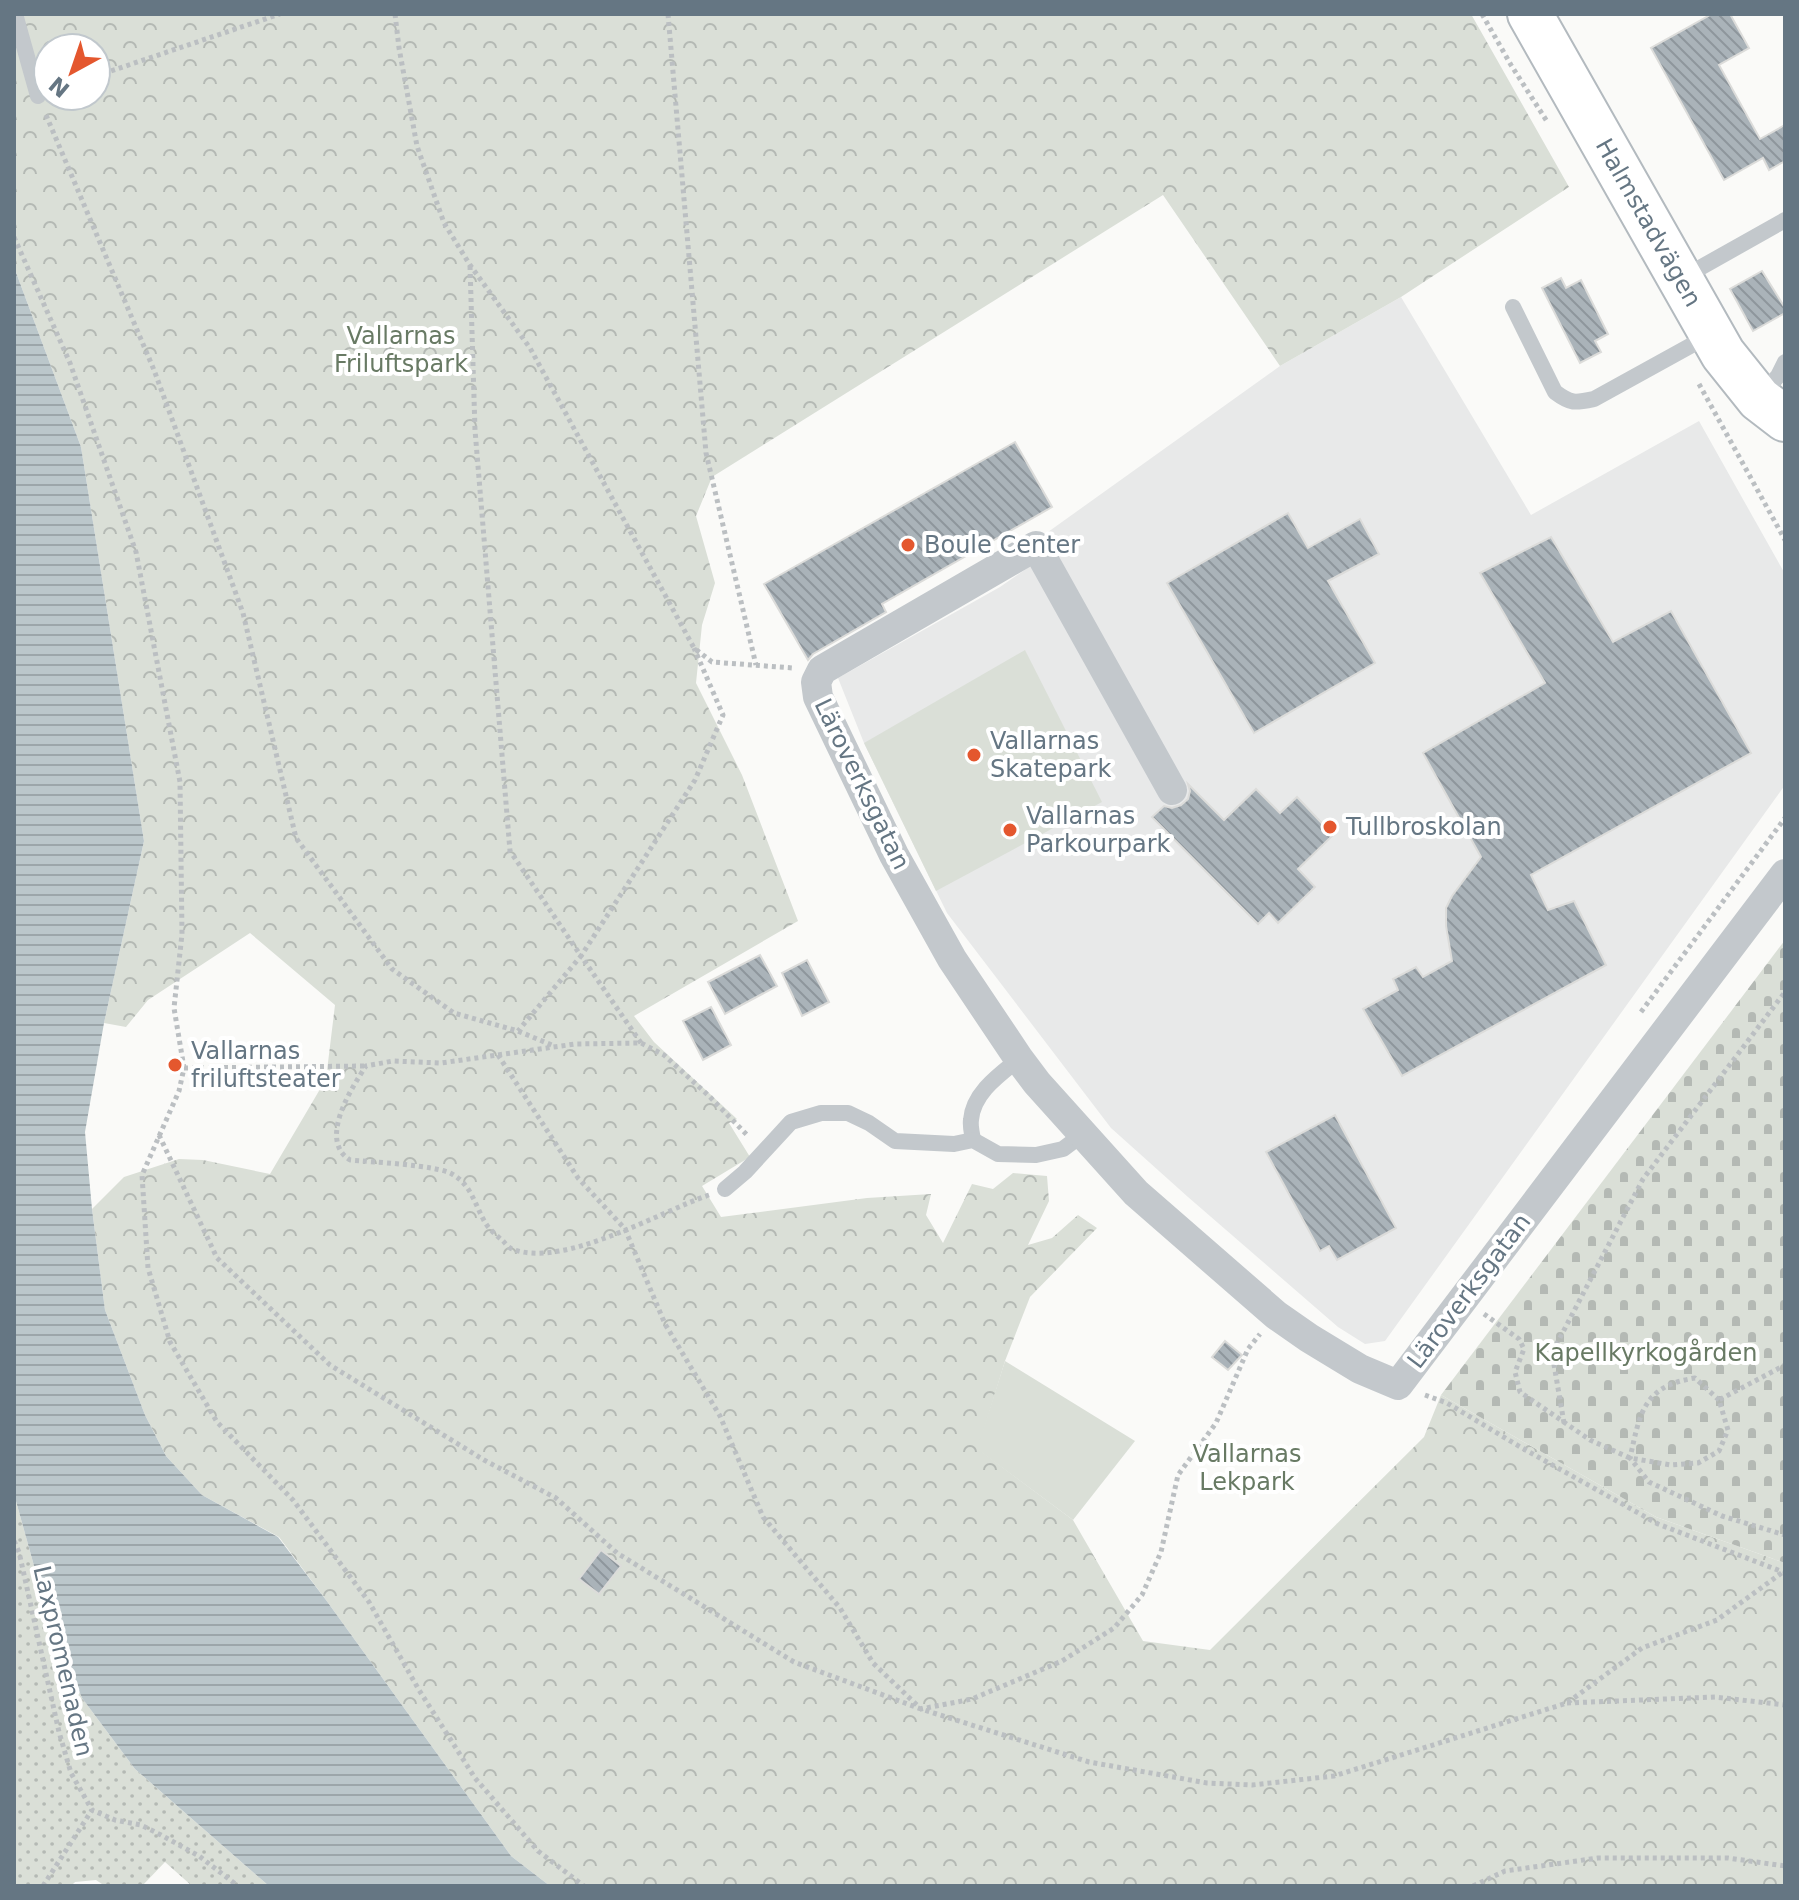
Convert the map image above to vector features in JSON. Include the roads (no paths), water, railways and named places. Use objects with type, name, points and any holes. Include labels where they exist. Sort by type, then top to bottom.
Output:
[{"type":"main road","name":"Halmstadvägen","points":[[1530,14],[1711,334],[1729,363],[1772,409]]},
{"type":"street","name":"Läroverksgatan","points":[[1172,790],[1036,546],[822,670],[816,682],[818,697],[894,855],[952,959],[1019,1059],[1136,1193],[1276,1315],[1360,1369],[1398,1385],[1785,874]]},
{"type":"lane","points":[[15,14],[32,75]]},
{"type":"lane","points":[[1681,279],[1785,220]]},
{"type":"lane","points":[[1513,307],[1555,392],[1576,403],[1594,399],[1711,334]]},
{"type":"lane","points":[[1772,409],[1778,376],[1785,362]]},
{"type":"lane","points":[[973,1140],[970,1121],[975,1101],[1019,1059]]},
{"type":"lane","points":[[725,1189],[791,1122],[821,1113],[848,1113],[895,1141],[954,1144],[973,1140],[998,1154],[1036,1155],[1063,1149],[1083,1134]]},
{"type":"place","name":"Boule Center","points":[[908,545]]},
{"type":"place","name":"Vallarnas Skatepark","points":[[974,755]]},
{"type":"place","name":"Tullbroskolan","points":[[1330,827]]},
{"type":"place","name":"Vallarnas Parkourpark","points":[[1010,830]]},
{"type":"place","name":"Vallarnas friluftsteater","points":[[175,1065]]},
{"type":"park label","name":"Vallarnas Friluftspark","points":[[401,350]]},
{"type":"park label","name":"Kapellkyrkogården","points":[[1646,1353]]},
{"type":"park label","name":"Vallarnas Lekpark","points":[[1247,1468]]}]
